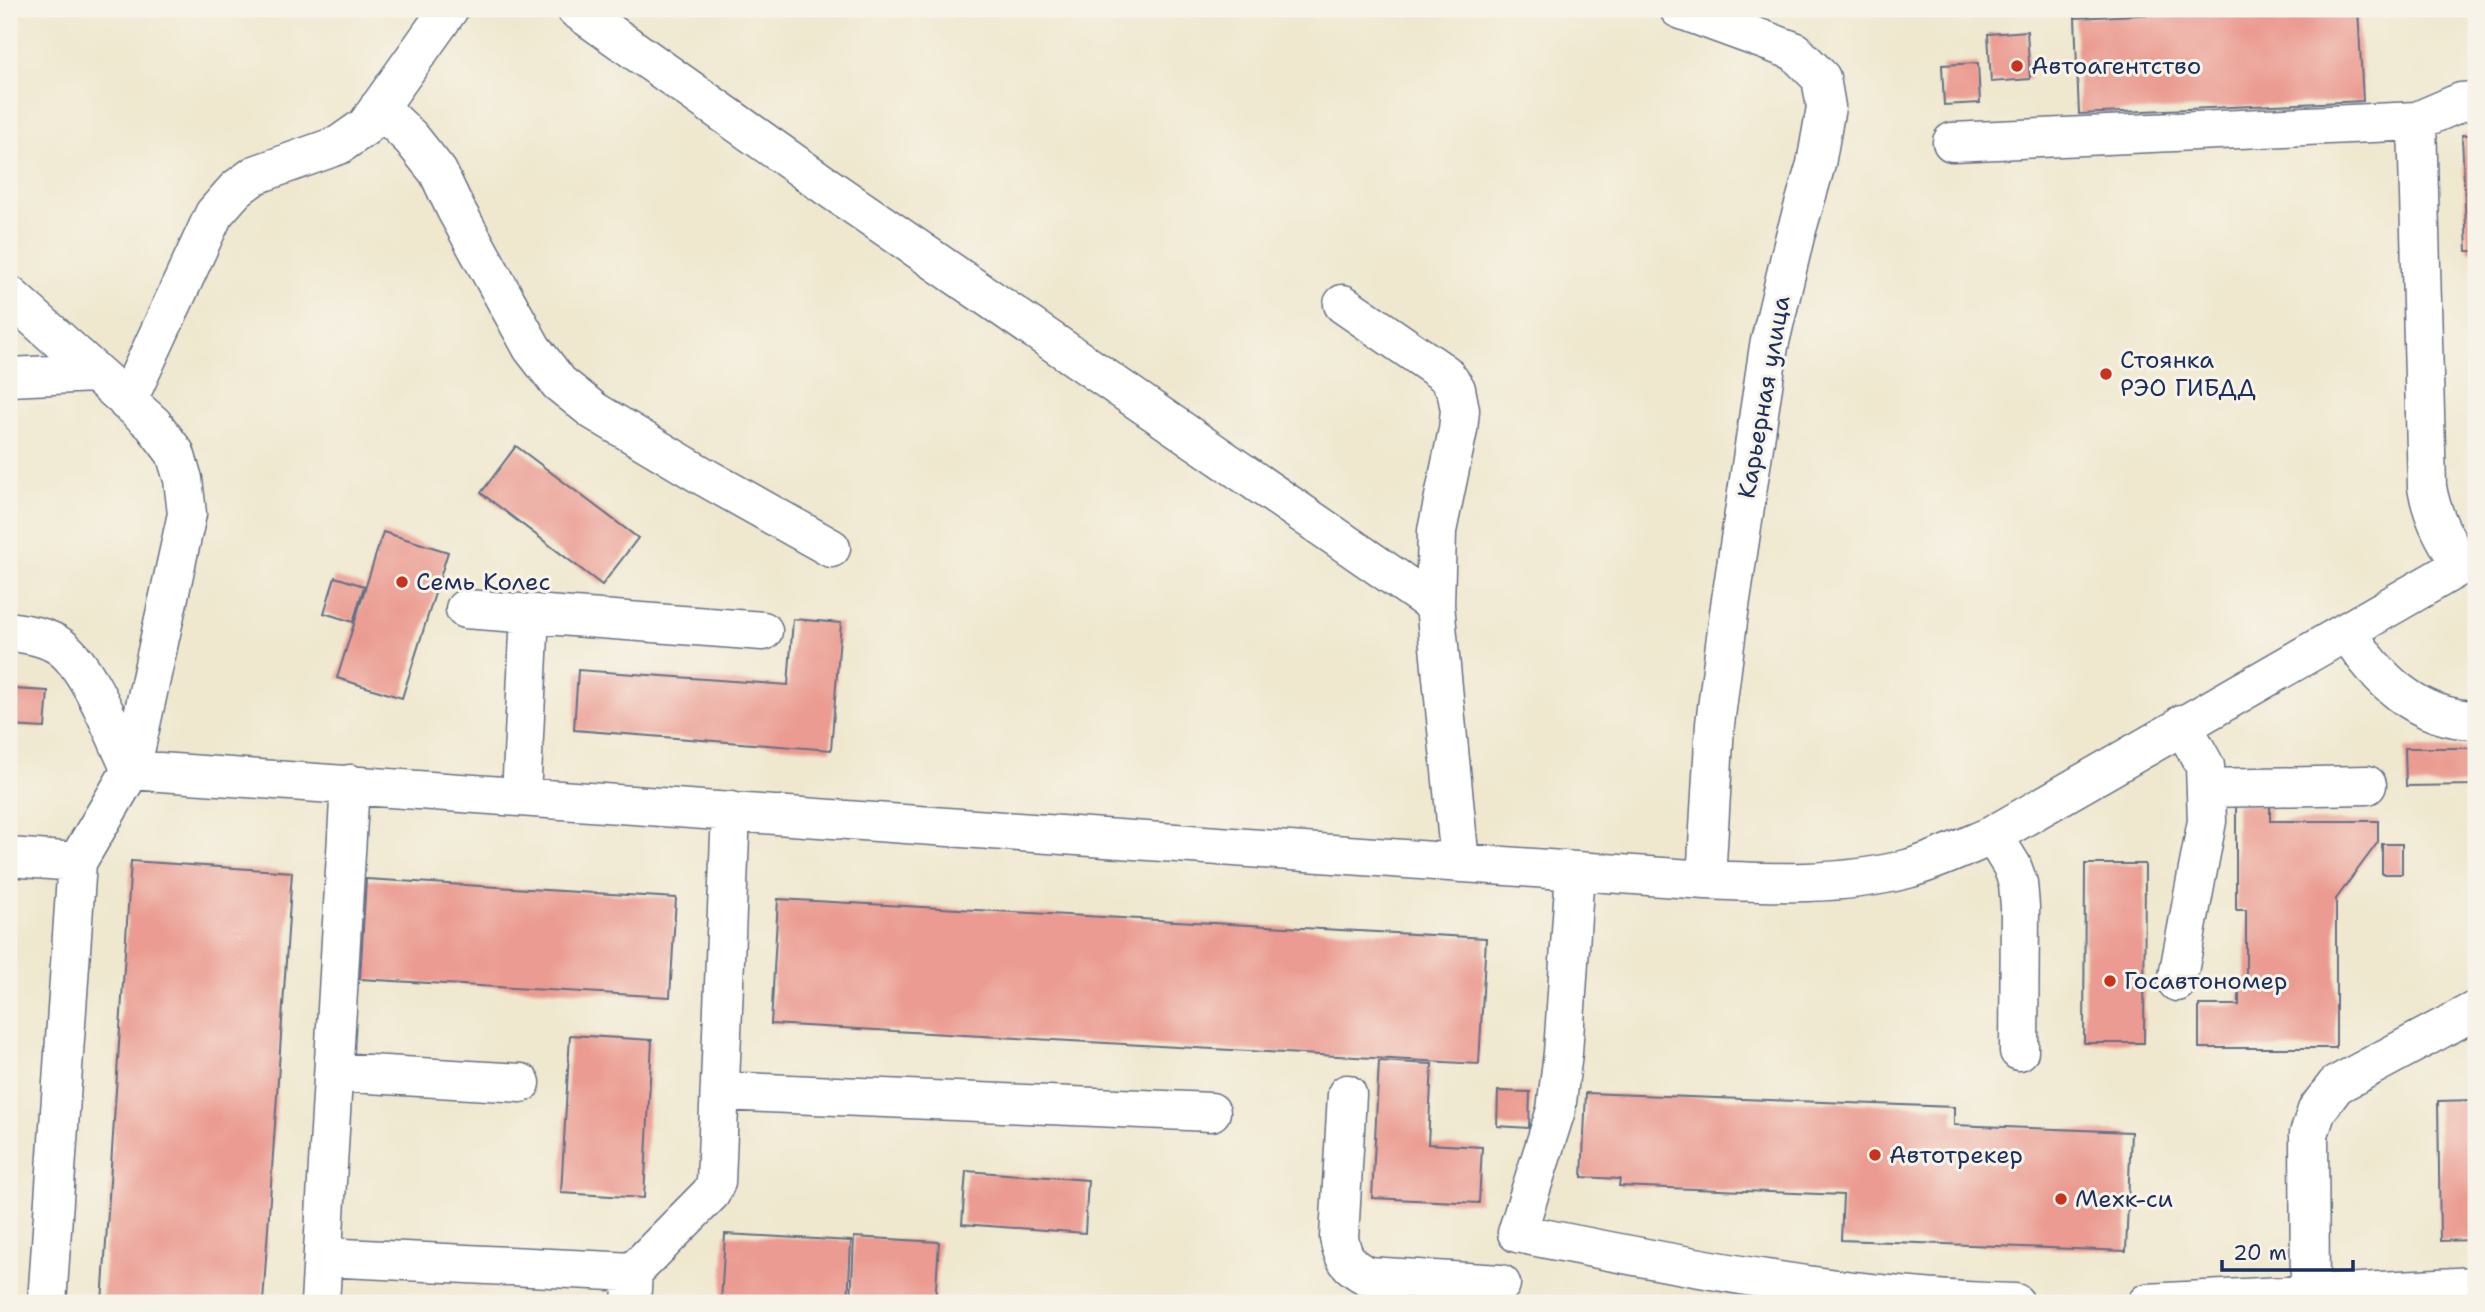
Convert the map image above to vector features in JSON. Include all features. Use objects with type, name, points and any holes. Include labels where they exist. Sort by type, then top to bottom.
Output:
[{"type":"street","points":[[127,402],[214,214],[236,189],[255,175],[339,145],[366,126],[449,9]]},
{"type":"street","points":[[576,9],[829,188],[1435,605]]},
{"type":"street","name":"Карьерная улица","points":[[1679,9],[1794,51],[1821,78],[1826,107],[1815,164],[1769,346],[1717,712],[1706,880]]},
{"type":"street","points":[[1952,142],[2417,121],[2461,102],[2476,101]]},
{"type":"street","points":[[379,107],[411,138],[438,172],[532,348],[559,383],[594,411],[831,548]]},
{"type":"street","points":[[131,770],[1706,880],[1770,883],[1867,877],[1907,869],[1993,835],[2469,561],[2438,527],[2427,487],[2417,121]]},
{"type":"street","points":[[9,295],[153,424],[175,453],[183,479],[187,514],[131,770],[77,862],[47,1303]]},
{"type":"street","points":[[1343,304],[1445,374],[1456,389],[1460,410],[1437,531],[1435,605],[1460,863]]},
{"type":"street","points":[[9,377],[95,373]]},
{"type":"street","points":[[466,608],[763,631]]},
{"type":"street","points":[[522,796],[530,614]]},
{"type":"street","points":[[9,631],[37,635],[61,646],[84,673],[131,770]]},
{"type":"street","points":[[2347,631],[2370,664],[2416,705],[2440,716],[2476,720]]},
{"type":"street","points":[[2177,982],[2204,844],[2207,788],[2205,766],[2182,724]]},
{"type":"street","points":[[320,1303],[350,784]]},
{"type":"street","points":[[2207,788],[2367,785]]},
{"type":"street","points":[[323,1257],[632,1288],[711,1193],[718,1171],[732,811]]},
{"type":"street","points":[[1993,835],[2012,866],[2018,883],[2019,1051]]},
{"type":"street","points":[[9,857],[77,862]]},
{"type":"street","points":[[1347,1094],[1339,1238],[1342,1256],[1354,1270],[1367,1276],[1498,1294],[1556,1110],[1563,1053],[1575,871]]},
{"type":"street","points":[[2310,1294],[2309,1134],[2317,1110],[2336,1086],[2476,1010]]},
{"type":"street","points":[[334,1072],[522,1083]]},
{"type":"street","points":[[721,1091],[1211,1112]]},
{"type":"street","points":[[1517,1233],[1815,1288],[1953,1303],[2015,1303]]},
{"type":"street","points":[[2147,1303],[2310,1294],[2424,1296],[2476,1286]]},
{"type":"building","points":[[2263,9],[2358,9],[2363,101],[2079,114],[2075,18]]},
{"type":"building","points":[[2027,31],[2030,79],[1991,82],[1988,34]]},
{"type":"building","points":[[1978,63],[1980,103],[1944,105],[1942,65]]},
{"type":"building","points":[[2462,135],[2476,135],[2476,251],[2467,251]]},
{"type":"building","points":[[516,446],[638,538],[602,585],[481,493]]},
{"type":"building","points":[[383,532],[448,552],[402,698],[337,678]]},
{"type":"building","points":[[335,577],[364,586],[353,622],[324,613]]},
{"type":"building","points":[[793,619],[841,623],[831,750],[574,730],[578,670],[788,685]]},
{"type":"building","points":[[13,689],[48,691],[45,728],[11,726]]},
{"type":"building","points":[[2405,748],[2476,748],[2476,785],[2406,786]]},
{"type":"building","points":[[2236,804],[2270,804],[2270,821],[2378,821],[2378,842],[2336,899],[2336,1048],[2199,1048],[2199,1005],[2239,1005],[2239,981],[2246,981],[2246,910],[2236,910]]},
{"type":"building","points":[[2382,844],[2402,844],[2402,874],[2382,874]]},
{"type":"building","points":[[131,861],[292,872],[263,1303],[102,1303]]},
{"type":"building","points":[[2085,864],[2145,864],[2144,1043],[2084,1043]]},
{"type":"building","points":[[366,879],[676,898],[670,997],[360,979]]},
{"type":"building","points":[[778,899],[1486,938],[1479,1064],[771,1024]]},
{"type":"building","points":[[570,1035],[652,1040],[644,1198],[561,1193]]},
{"type":"building","points":[[1379,1061],[1432,1064],[1428,1144],[1482,1147],[1479,1203],[1372,1198]]},
{"type":"building","points":[[1498,1091],[1530,1092],[1529,1128],[1497,1126]]},
{"type":"building","name":"Автотрекер","points":[[1586,1093],[1954,1107],[1954,1125],[2131,1132],[2126,1251],[1841,1240],[1843,1195],[1619,1186],[1620,1179],[1582,1177]]},
{"type":"building","points":[[2476,1100],[2476,1240],[2440,1241],[2438,1101]]},
{"type":"building","points":[[966,1171],[1088,1180],[1085,1233],[962,1224]]},
{"type":"building","points":[[725,1234],[851,1241],[848,1303],[721,1303]]},
{"type":"building","points":[[854,1237],[939,1242],[935,1303],[851,1303]]},
{"type":"place","name":"Автоагентство","points":[[2017,66]]},
{"type":"place","name":"Стоянка РЭО ГИБДД","points":[[2106,374]]},
{"type":"place","name":"Семь Колес","points":[[402,582]]},
{"type":"place","name":"Госавтономер","points":[[2110,981]]},
{"type":"place","name":"Автотрекер","points":[[1875,1155]]},
{"type":"place","name":"Мехк-си","points":[[2061,1199]]}]
